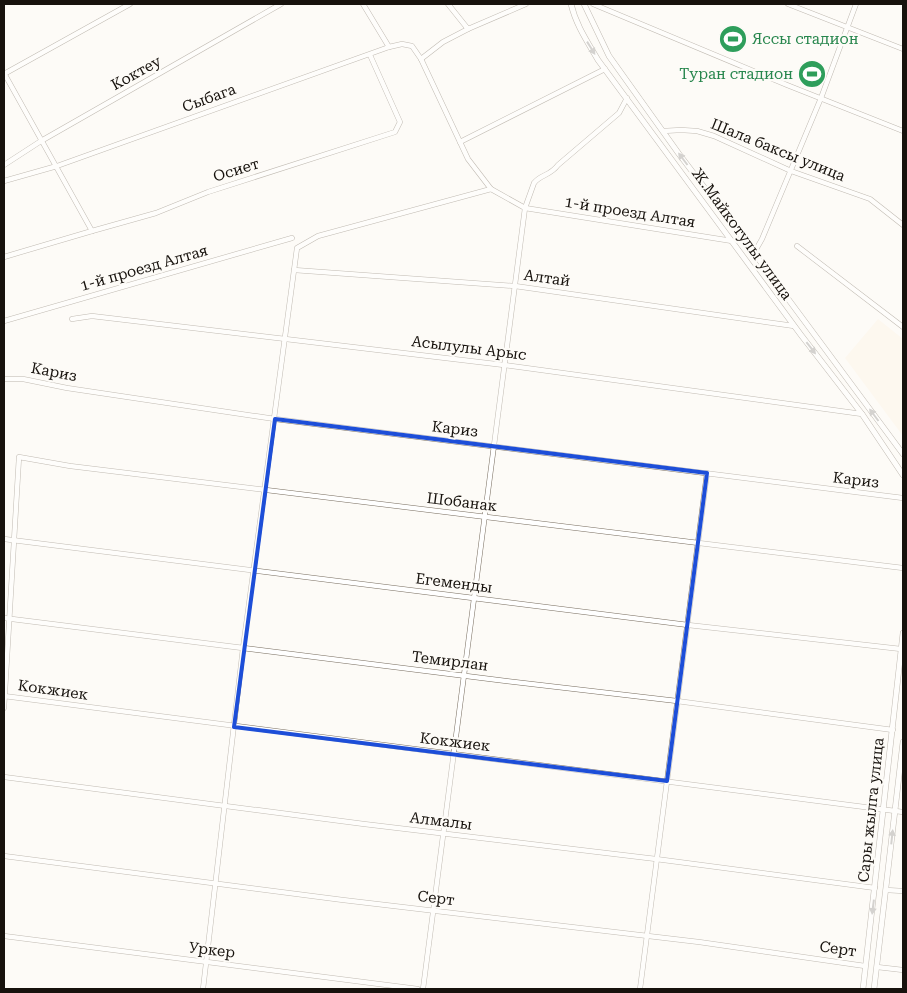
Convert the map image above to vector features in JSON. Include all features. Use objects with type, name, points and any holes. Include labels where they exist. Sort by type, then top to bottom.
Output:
[{"type":"street","points":[[92,231],[4,74],[130,4]]},
{"type":"street","name":"Коктеу","points":[[4,165],[41,141],[282,4]]},
{"type":"street","points":[[363,4],[388,47],[402,44],[412,46],[421,59],[468,159],[491,189],[525,208]]},
{"type":"street","points":[[448,4],[468,29]]},
{"type":"street","points":[[421,59],[443,42],[526,4]]},
{"type":"street","name":"Ж.Майкотулы улица","points":[[571,4],[573,16],[580,31],[606,69],[794,326],[862,414],[903,474]]},
{"type":"street","name":"Ж.Майкотулы улица","points":[[584,4],[609,56],[903,454]]},
{"type":"street","points":[[593,4],[903,131]]},
{"type":"street","points":[[788,4],[903,49]]},
{"type":"street","points":[[754,253],[821,98],[856,4]]},
{"type":"street","name":"Сыбага","points":[[4,181],[57,166],[388,47]]},
{"type":"street","name":"Осиет","points":[[4,258],[156,214],[208,192],[395,132],[400,122],[370,55]]},
{"type":"street","points":[[460,142],[606,69]]},
{"type":"street","points":[[423,989],[525,208],[537,179],[552,172],[619,113],[627,98]]},
{"type":"street","name":"Шала баксы улица","points":[[663,131],[681,130],[705,134],[791,171],[870,199],[903,225]]},
{"type":"street","points":[[203,989],[243,648],[297,248],[318,236],[491,189]]},
{"type":"street","points":[[703,202],[711,196]]},
{"type":"street","name":"1-й проезд Алтая","points":[[525,208],[732,241]]},
{"type":"street","name":"1-й проезд Алтая","points":[[4,321],[292,238]]},
{"type":"street","points":[[797,246],[903,327]]},
{"type":"street","name":"Алтай","points":[[294,270],[515,286],[794,326]]},
{"type":"street","name":"Асылулы Арыс","points":[[72,319],[92,316],[504,365],[862,414]]},
{"type":"street","name":"Кариз","points":[[4,379],[23,379],[67,388],[275,419],[903,498]]},
{"type":"street","name":"Шобанак","points":[[15,540],[19,457],[70,466],[903,568]]},
{"type":"street","points":[[640,989],[707,473]]},
{"type":"street","name":"Егеменды","points":[[4,539],[688,625],[902,649]]},
{"type":"street","points":[[4,708],[15,540]]},
{"type":"street","name":"Темирлан","points":[[4,618],[463,676],[677,700],[892,730]]},
{"type":"street","name":"Сары жылга улица","points":[[863,989],[903,633]]},
{"type":"street","name":"Кокжиек","points":[[4,696],[903,812]]},
{"type":"street","name":"Сары жылга улица","points":[[874,989],[903,742]]},
{"type":"street","name":"Алмалы","points":[[4,777],[875,888]]},
{"type":"street","name":"Серт","points":[[4,856],[647,935],[865,966]]},
{"type":"street","points":[[886,890],[903,891]]},
{"type":"street","name":"Уркер","points":[[4,936],[418,989]]},
{"type":"street","points":[[877,967],[903,970]]},
{"type":"highlighted area","points":[[275,419],[707,473],[667,781],[234,727]]},
{"type":"shaded area","points":[[878,319],[903,339],[903,436],[845,358]]},
{"type":"place","name":"Яссы стадион","points":[[733,39]]},
{"type":"place","name":"Туран стадион","points":[[812,74]]}]
